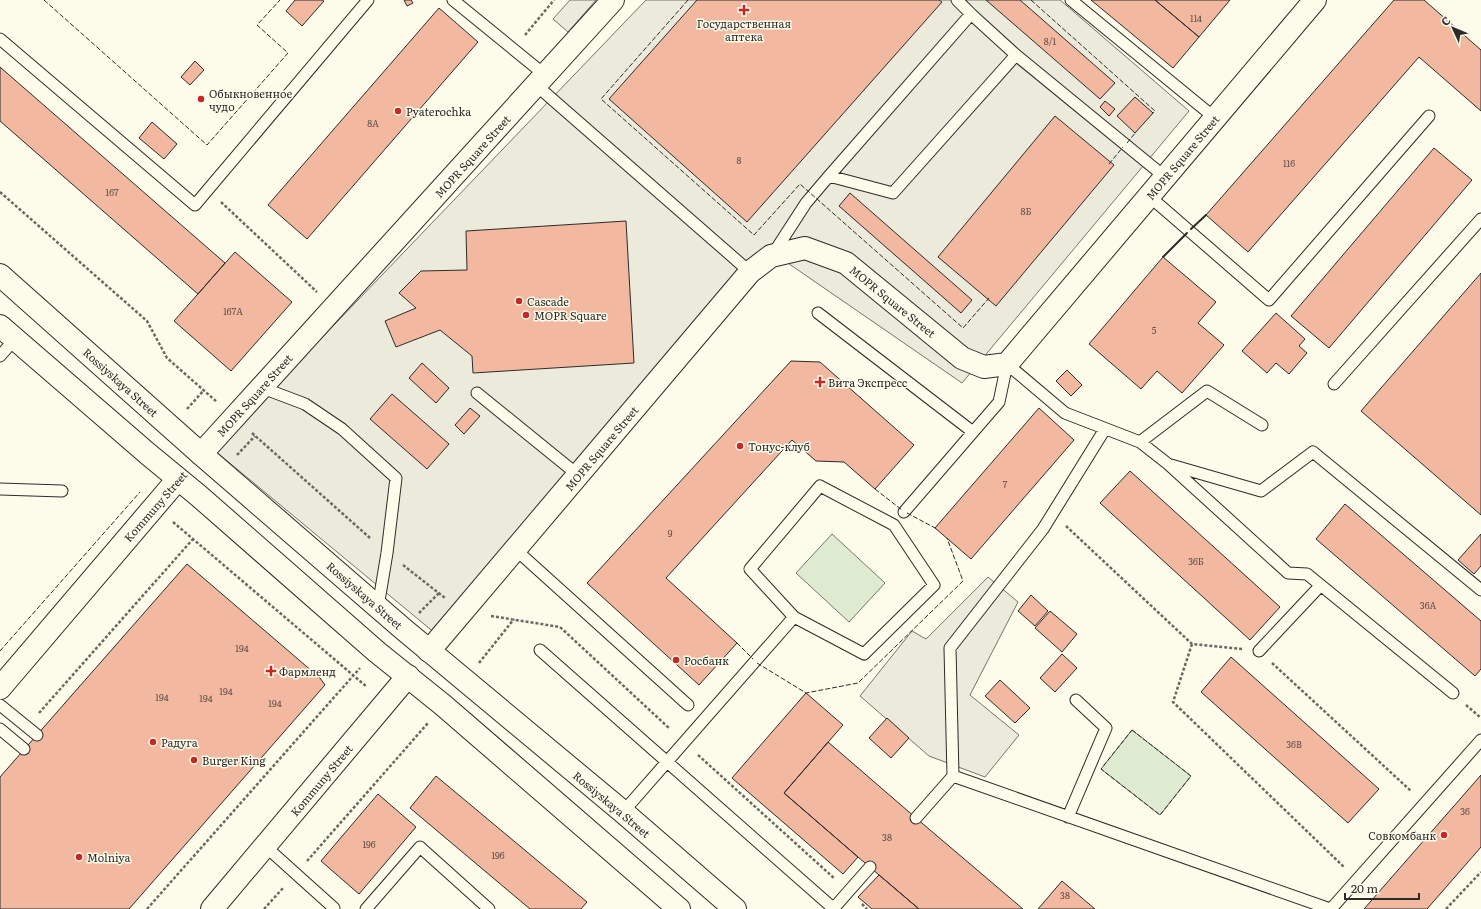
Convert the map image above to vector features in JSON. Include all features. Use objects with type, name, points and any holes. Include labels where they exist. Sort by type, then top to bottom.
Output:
[{"type":"street","name":"MOPR Square Street","points":[[201,454],[260,387],[613,0]]},
{"type":"street","name":"MOPR Square Street","points":[[429,650],[463,612],[750,272],[771,256],[805,248],[846,263],[962,358],[984,367],[1007,364],[1315,0]]},
{"type":"street","name":"Rossiyskaya Street","points":[[0,274],[201,454],[402,628],[623,812],[735,909]]},
{"type":"street","points":[[7,333],[377,652],[443,705],[679,909]]},
{"type":"street","name":"Kommuny Street","points":[[0,688],[201,454]]},
{"type":"street","name":"Kommuny Street","points":[[212,909],[429,650]]},
{"type":"lane","points":[[0,39],[195,205],[368,0]]},
{"type":"lane","points":[[453,0],[513,49],[541,80],[750,272]]},
{"type":"lane","points":[[957,0],[1016,55],[1165,177]]},
{"type":"lane","points":[[1071,0],[1215,118]]},
{"type":"lane","points":[[771,256],[806,203],[971,14]]},
{"type":"lane","points":[[829,176],[893,193],[1016,55]]},
{"type":"lane","points":[[1149,196],[1269,300],[1429,116]]},
{"type":"lane","points":[[1334,384],[1481,219]]},
{"type":"lane","points":[[818,313],[973,432]]},
{"type":"lane","points":[[0,356],[7,333]]},
{"type":"lane","points":[[904,512],[999,402],[1007,364],[1065,413],[1140,442],[1168,464],[1288,573],[1307,574],[1453,693]]},
{"type":"lane","points":[[260,387],[305,404],[342,429],[396,478],[387,553],[378,607]]},
{"type":"lane","points":[[1140,442],[1207,391],[1262,425]]},
{"type":"lane","points":[[477,393],[578,475]]},
{"type":"lane","points":[[916,818],[953,776],[950,648],[1043,529],[1106,429]]},
{"type":"lane","points":[[1168,464],[1261,490],[1313,452],[1481,590]]},
{"type":"lane","points":[[820,486],[894,525],[934,585],[864,654],[794,617],[750,569],[820,486]]},
{"type":"lane","points":[[0,489],[62,491]]},
{"type":"lane","points":[[515,549],[688,705]]},
{"type":"lane","points":[[1259,651],[1320,586]]},
{"type":"lane","points":[[623,812],[667,760],[794,617]]},
{"type":"lane","points":[[540,650],[667,760],[833,909],[870,867]]},
{"type":"lane","points":[[1068,817],[1106,728],[1076,700]]},
{"type":"lane","points":[[0,705],[37,734]]},
{"type":"lane","points":[[0,729],[24,749]]},
{"type":"lane","points":[[953,776],[1331,909],[1481,740]]},
{"type":"lane","points":[[265,846],[334,908]]},
{"type":"lane","points":[[366,909],[420,847],[489,909]]},
{"type":"path","points":[[513,49],[554,0]]},
{"type":"path","points":[[208,189],[322,296]]},
{"type":"path","points":[[0,192],[147,321],[167,358],[387,553],[463,612],[560,627],[867,909]]},
{"type":"path","points":[[155,506],[386,703]]},
{"type":"path","points":[[1053,514],[1192,644],[1259,651],[1425,804]]},
{"type":"path","points":[[27,726],[193,538]]},
{"type":"path","points":[[402,628],[439,593]]},
{"type":"path","points":[[465,680],[514,619]]},
{"type":"path","points":[[1192,644],[1173,702],[1357,880]]},
{"type":"path","points":[[147,909],[352,675],[377,652]]},
{"type":"path","points":[[1465,704],[1481,718]]},
{"type":"path","points":[[264,909],[443,705]]},
{"type":"path","points":[[1446,909],[1481,872]]},
{"type":"green space","points":[[832,534],[885,583],[849,622],[796,573]]},
{"type":"green space","points":[[1132,730],[1191,776],[1160,815],[1101,769]]},
{"type":"shaded area","points":[[570,0],[596,0],[568,32],[553,19]]},
{"type":"shaded area","name":"MOPR Square","points":[[646,0],[1060,0],[1189,111],[962,383],[766,248],[436,634],[214,450]]},
{"type":"shaded area","points":[[988,577],[1018,602],[970,695],[1019,735],[985,777],[929,756],[860,696],[912,631],[926,639]]},
{"type":"building","points":[[295,0],[324,1],[302,26],[286,11]]},
{"type":"building","points":[[404,0],[411,0],[413,3],[407,6]]},
{"type":"building","points":[[697,0],[939,0],[942,2],[747,222],[609,99]]},
{"type":"building","points":[[986,0],[1020,0],[1115,83],[1100,99]]},
{"type":"building","points":[[1091,0],[1155,0],[1199,37],[1173,68]]},
{"type":"building","points":[[1155,0],[1230,0],[1199,37]]},
{"type":"building","points":[[1394,0],[1424,0],[1481,50],[1481,111],[1419,57],[1248,252],[1206,215]]},
{"type":"building","points":[[439,8],[478,42],[307,239],[268,205]]},
{"type":"building","points":[[195,61],[204,70],[190,85],[181,77]]},
{"type":"building","points":[[0,67],[225,263],[198,294],[0,121]]},
{"type":"building","points":[[1135,97],[1153,113],[1135,133],[1117,116]]},
{"type":"building","points":[[1105,101],[1115,109],[1109,116],[1100,107]]},
{"type":"building","points":[[1055,116],[1114,165],[996,306],[938,257]]},
{"type":"building","points":[[152,122],[177,144],[164,159],[139,138]]},
{"type":"building","points":[[1434,148],[1472,180],[1329,348],[1291,316]]},
{"type":"building","points":[[850,193],[972,300],[961,313],[839,206]]},
{"type":"building","name":"Cascade","points":[[626,221],[634,363],[473,373],[472,356],[440,330],[396,347],[385,321],[416,308],[399,293],[421,271],[467,270],[466,231]]},
{"type":"building","points":[[235,252],[292,302],[231,371],[174,321]]},
{"type":"building","points":[[1163,257],[1216,302],[1198,323],[1224,345],[1182,393],[1157,371],[1141,389],[1089,344]]},
{"type":"building","points":[[1481,273],[1481,515],[1361,411]]},
{"type":"building","points":[[1276,313],[1305,339],[1299,346],[1307,353],[1289,374],[1276,363],[1267,373],[1242,351]]},
{"type":"building","points":[[791,361],[820,362],[914,445],[875,489],[844,462],[816,461],[792,440],[666,578],[737,643],[699,685],[587,583]]},
{"type":"building","points":[[422,363],[449,388],[436,403],[409,378]]},
{"type":"building","points":[[1067,370],[1082,385],[1071,396],[1056,381]]},
{"type":"building","points":[[392,394],[449,444],[427,469],[370,419]]},
{"type":"building","points":[[470,408],[480,416],[464,434],[455,425]]},
{"type":"building","points":[[1039,408],[1074,440],[971,559],[935,528]]},
{"type":"building","points":[[1130,471],[1280,607],[1250,640],[1100,503]]},
{"type":"building","points":[[1345,504],[1481,621],[1481,669],[1475,676],[1316,539]]},
{"type":"building","points":[[1481,534],[1481,566],[1474,574],[1458,560]]},
{"type":"building","name":"Радуга","points":[[187,564],[320,678],[325,685],[129,909],[0,909],[0,777]]},
{"type":"building","points":[[1031,595],[1048,611],[1035,626],[1018,611]]},
{"type":"building","points":[[1050,611],[1077,634],[1062,652],[1035,628]]},
{"type":"building","points":[[1062,654],[1077,668],[1055,692],[1040,678]]},
{"type":"building","points":[[1231,657],[1379,789],[1348,823],[1201,692]]},
{"type":"building","points":[[1000,680],[1030,708],[1015,723],[985,696]]},
{"type":"building","points":[[806,693],[843,725],[784,793],[858,857],[843,874],[732,778]]},
{"type":"building","points":[[887,718],[909,738],[891,758],[869,738]]},
{"type":"building","points":[[828,742],[1023,909],[919,909],[858,857],[784,793]]},
{"type":"building","points":[[1481,775],[1481,847],[1427,909],[1364,909]]},
{"type":"building","points":[[436,776],[587,902],[581,909],[530,909],[410,808]]},
{"type":"building","points":[[378,794],[416,827],[359,894],[321,861]]},
{"type":"building","points":[[879,875],[919,909],[872,909],[858,897]]},
{"type":"building","points":[[1062,881],[1095,909],[1038,909]]},
{"type":"fence","points":[[44,0],[207,145],[288,53],[257,25],[280,0]]},
{"type":"fence","points":[[688,0],[601,99],[754,235],[800,184],[963,328],[989,298]]},
{"type":"fence","points":[[1031,0],[1155,111],[1152,114]]},
{"type":"fence","points":[[1127,143],[1136,132]]},
{"type":"fence","points":[[1109,164],[1123,147]]},
{"type":"fence","points":[[875,489],[902,510]]},
{"type":"fence","points":[[0,651],[140,492]]},
{"type":"fence","points":[[907,513],[937,529]]},
{"type":"fence","points":[[757,663],[806,693],[858,683],[963,581],[947,538]]},
{"type":"fence","points":[[737,643],[753,659]]},
{"type":"fence","points":[[1132,730],[1191,776],[1160,815],[1101,769],[1132,730]]},
{"type":"wall","points":[[1191,229],[1206,215]]},
{"type":"wall","points":[[1163,257],[1187,233]]},
{"type":"place","name":"Государственная аптека","points":[[744,10]]},
{"type":"place","name":"Обыкновенное чудо","points":[[201,99]]},
{"type":"place","name":"Pyaterochka","points":[[398,111]]},
{"type":"place","name":"Cascade","points":[[519,301]]},
{"type":"place","name":"MOPR Square","points":[[526,315]]},
{"type":"place","name":"Вита Экспресс","points":[[820,382]]},
{"type":"place","name":"Тонус-клуб","points":[[740,446]]},
{"type":"place","name":"Росбанк","points":[[676,660]]},
{"type":"place","name":"Фармленд","points":[[271,671]]},
{"type":"place","name":"Радуга","points":[[153,742]]},
{"type":"place","name":"Burger King","points":[[194,760]]},
{"type":"place","name":"Совкомбанк","points":[[1444,835]]},
{"type":"place","name":"Molniya","points":[[79,857]]}]
